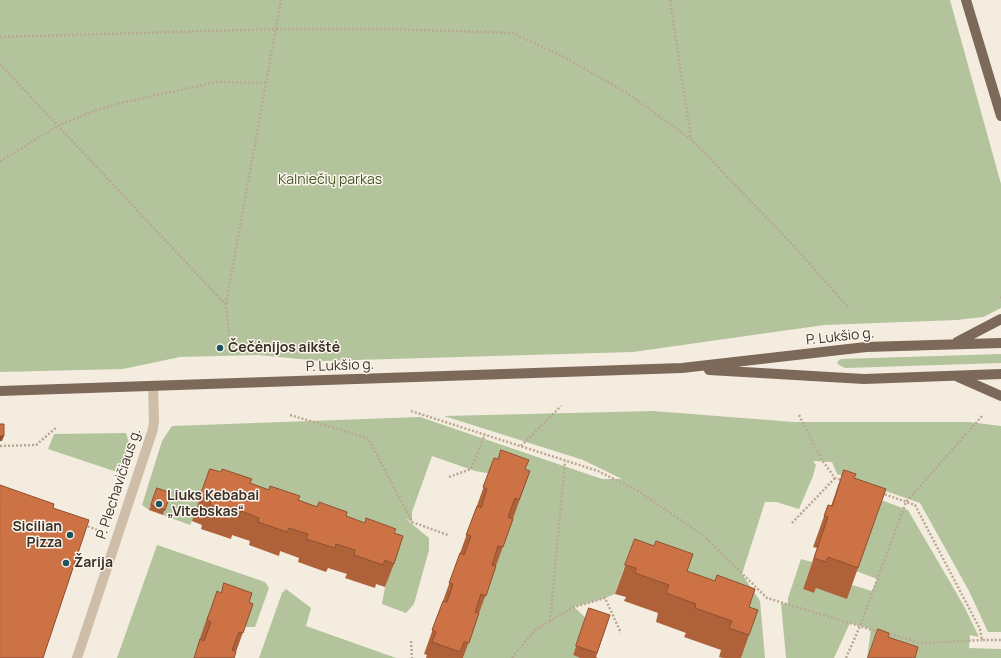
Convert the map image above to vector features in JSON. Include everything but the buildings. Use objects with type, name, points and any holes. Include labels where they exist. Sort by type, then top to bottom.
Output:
[{"type":"main road","points":[[966,0],[1001,116]]},
{"type":"main road","points":[[953,344],[1001,319]]},
{"type":"main road","name":"P. Lukšio g.","points":[[0,391],[682,368],[866,347],[1001,343]]},
{"type":"main road","name":"P. Lukšio g.","points":[[682,368],[864,379],[1001,374]]},
{"type":"main road","points":[[954,376],[1001,396]]},
{"type":"street","name":"P. Plechavičiaus g.","points":[[76,658],[153,429],[153,386]]},
{"type":"path","points":[[229,336],[226,305],[281,0]]},
{"type":"path","points":[[670,0],[691,139]]},
{"type":"path","points":[[0,37],[276,29],[389,29],[513,33],[568,59],[627,93],[691,139],[791,243],[849,308]]},
{"type":"path","points":[[0,64],[226,305]]},
{"type":"path","points":[[0,161],[58,126],[96,110],[121,102],[217,82],[266,83]]},
{"type":"path","points":[[521,446],[562,406]]},
{"type":"path","points":[[411,411],[598,471],[638,491],[704,536],[766,598],[921,643],[1001,640]]},
{"type":"path","points":[[290,415],[368,438],[412,522],[448,535]]},
{"type":"path","points":[[799,415],[822,460],[835,478],[849,483]]},
{"type":"path","points":[[846,658],[860,626],[906,502],[982,416]]},
{"type":"path","points":[[0,446],[36,445],[58,427]]},
{"type":"path","points":[[449,477],[471,469],[485,434]]},
{"type":"path","points":[[550,621],[565,461]]},
{"type":"path","points":[[792,523],[835,478]]},
{"type":"path","points":[[878,492],[916,505],[980,628],[982,640]]},
{"type":"path","points":[[80,524],[117,537]]},
{"type":"path","points":[[512,658],[535,630],[574,607],[605,598],[621,633]]},
{"type":"path","points":[[411,641],[412,658]]},
{"type":"green space","name":"Kalniečių parkas","points":[[0,0],[950,0],[1001,184],[1001,308],[983,317],[957,320],[824,325],[633,352],[321,361],[258,355],[180,357],[123,369],[0,372]]},
{"type":"green space","points":[[1001,354],[1001,363],[845,368],[837,362],[841,359]]},
{"type":"green space","points":[[653,411],[794,422],[969,422],[1001,426],[1001,632],[988,632],[969,591],[920,503],[837,474],[832,462],[813,461],[816,465],[813,476],[799,509],[776,502],[765,502],[742,574],[760,601],[765,658],[741,658],[624,568],[615,594],[574,607],[586,618],[573,655],[580,658],[463,658],[492,474],[475,471],[432,456],[412,512],[412,522],[405,518],[429,538],[429,550],[414,604],[406,613],[382,604],[385,587],[395,560],[192,521],[190,525],[163,515],[169,498],[155,493],[149,510],[142,505],[162,441],[172,426],[420,417],[602,479],[622,479],[583,460],[444,416]]},
{"type":"green space","points":[[126,433],[129,443],[120,473],[48,449],[54,434]]},
{"type":"green space","points":[[838,484],[908,510],[964,606],[979,637],[970,635],[969,648],[1001,649],[1001,658],[867,658],[871,629],[850,623],[834,658],[786,658],[781,603],[788,604],[788,598],[801,559],[812,562],[803,589],[814,593],[816,588],[852,585],[872,591],[877,579],[856,571],[833,502]]},
{"type":"green space","points":[[157,545],[265,582],[269,588],[255,627],[245,627],[209,615],[198,644],[202,645],[198,658],[117,658]]},
{"type":"green space","points":[[286,589],[311,608],[306,626],[396,658],[259,658],[282,593]]},
{"type":"place","name":"Čečėnijos aikštė","points":[[220,348]]},
{"type":"place","name":"Liuks Kebabai „Vitebskas“","points":[[159,504]]},
{"type":"place","name":"Sicilian Pizza","points":[[70,535]]},
{"type":"place","name":"Žarija","points":[[66,563]]}]
